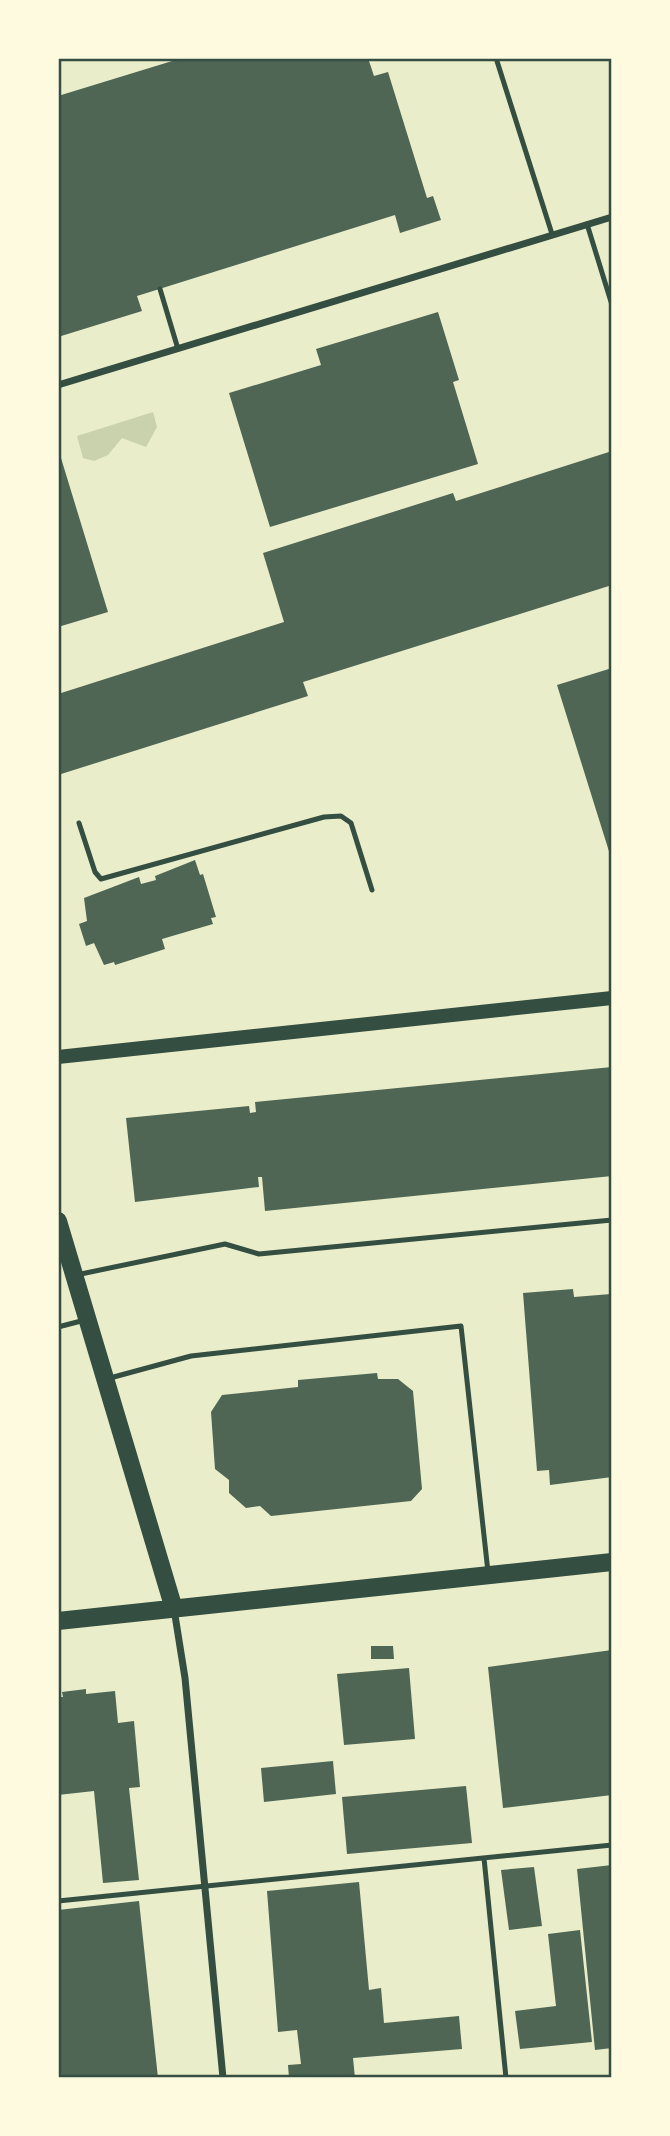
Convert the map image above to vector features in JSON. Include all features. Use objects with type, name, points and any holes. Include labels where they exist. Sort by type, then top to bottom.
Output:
[{"type":"main road","points":[[58,1057],[612,998]]},
{"type":"main road","points":[[58,1221],[174,1609]]},
{"type":"main road","points":[[58,1620],[612,1562]]},
{"type":"street","points":[[58,385],[612,217]]},
{"type":"street","points":[[174,1609],[185,1678],[223,2078]]},
{"type":"lane","points":[[496,58],[552,234]]},
{"type":"lane","points":[[587,224],[612,305]]},
{"type":"lane","points":[[160,289],[178,349]]},
{"type":"lane","points":[[79,823],[95,872],[102,879],[324,817],[341,816],[351,823],[372,890]]},
{"type":"lane","points":[[74,1275],[225,1244],[259,1254],[612,1220]]},
{"type":"lane","points":[[58,1327],[88,1319]]},
{"type":"lane","points":[[106,1379],[191,1356],[461,1326],[488,1575]]},
{"type":"lane","points":[[58,1901],[612,1845]]},
{"type":"lane","points":[[484,1858],[506,2078]]},
{"type":"green space","points":[[153,412],[157,427],[146,447],[122,438],[108,455],[94,461],[83,458],[77,436]]},
{"type":"building","points":[[182,58],[368,58],[374,76],[388,72],[427,198],[433,196],[441,220],[400,233],[395,215],[137,296],[142,311],[58,337],[58,96]]},
{"type":"building","points":[[438,312],[459,380],[453,382],[478,464],[270,527],[229,393],[321,365],[316,349]]},
{"type":"building","points":[[612,451],[612,585],[303,682],[308,696],[58,775],[58,694],[284,622],[263,553],[453,493],[456,501]]},
{"type":"building","points":[[61,458],[108,612],[58,627],[58,459]]},
{"type":"building","points":[[612,668],[612,861],[557,685]]},
{"type":"building","points":[[195,860],[200,875],[203,874],[216,917],[211,918],[213,924],[162,939],[165,949],[115,965],[114,962],[104,965],[94,943],[86,946],[79,924],[87,921],[84,898],[139,877],[141,884],[156,880],[155,876]]},
{"type":"building","points":[[612,1067],[612,1176],[265,1211],[262,1177],[258,1177],[259,1187],[135,1202],[126,1118],[249,1106],[250,1113],[256,1112],[255,1102]]},
{"type":"building","points":[[573,1289],[574,1297],[611,1294],[612,1477],[550,1485],[549,1470],[537,1471],[523,1293]]},
{"type":"building","points":[[377,1373],[378,1379],[398,1379],[413,1391],[422,1489],[411,1501],[271,1516],[260,1506],[246,1508],[229,1493],[229,1480],[215,1469],[211,1412],[222,1395],[298,1387],[298,1380]]},
{"type":"building","points":[[371,1646],[393,1646],[394,1659],[371,1659]]},
{"type":"building","points":[[612,1650],[612,1795],[503,1808],[488,1667]]},
{"type":"building","points":[[409,1668],[415,1739],[344,1745],[337,1674]]},
{"type":"building","points":[[86,1689],[86,1694],[115,1691],[118,1723],[134,1721],[140,1787],[129,1788],[139,1880],[103,1883],[94,1791],[58,1795],[58,1697],[63,1697],[62,1692]]},
{"type":"building","points":[[333,1761],[336,1794],[264,1802],[261,1768]]},
{"type":"building","points":[[466,1786],[472,1843],[347,1854],[342,1797]]},
{"type":"building","points":[[612,1865],[612,2048],[595,2050],[577,1869]]},
{"type":"building","points":[[534,1867],[542,1926],[509,1930],[501,1870]]},
{"type":"building","points":[[359,1882],[369,1990],[381,1988],[384,2023],[459,2016],[462,2049],[353,2058],[355,2078],[289,2078],[288,2065],[301,2064],[297,2030],[278,2032],[267,1891]]},
{"type":"building","points":[[139,1901],[158,2078],[58,2078],[58,1910]]},
{"type":"building","points":[[580,1930],[592,2042],[520,2049],[515,2011],[556,2006],[548,1934]]}]
